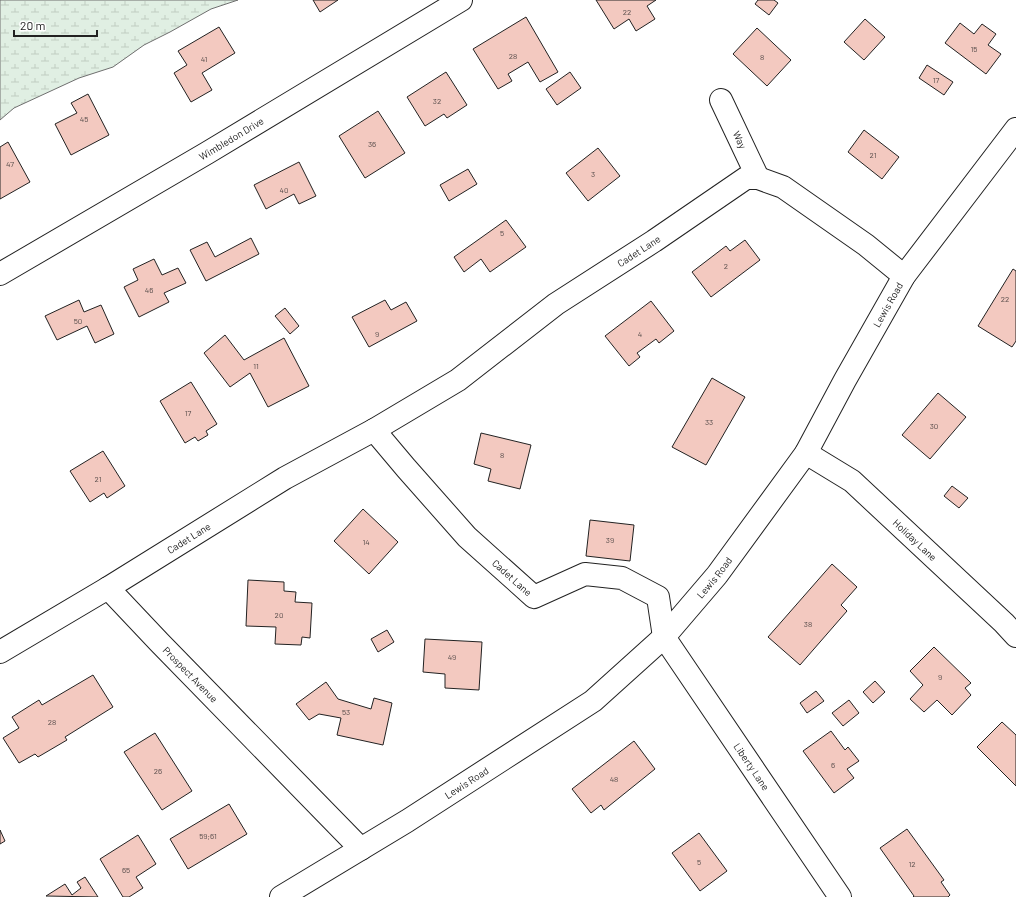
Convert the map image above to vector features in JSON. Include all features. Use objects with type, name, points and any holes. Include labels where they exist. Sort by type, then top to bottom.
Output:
[{"type":"street","name":"Wimbledon Drive","points":[[0,274],[461,0]]},
{"type":"street","name":"Way","points":[[721,100],[758,178]]},
{"type":"street","name":"Lewis Road","points":[[281,897],[407,821],[593,701],[664,637],[717,575],[806,452],[904,276],[1016,128]]},
{"type":"street","name":"Cadet Lane","points":[[108,588],[285,478],[374,430],[458,380],[556,304],[654,241],[746,178],[758,178]]},
{"type":"street","points":[[758,178],[783,187],[866,245],[904,276]]},
{"type":"street","name":"Cadet Lane","points":[[374,430],[467,537],[534,597],[585,574],[622,578],[658,597],[664,637]]},
{"type":"street","name":"Holiday Lane","points":[[806,452],[852,481],[1016,636]]},
{"type":"street","points":[[0,652],[108,588]]},
{"type":"street","name":"Prospect Avenue","points":[[108,588],[361,849]]},
{"type":"street","name":"Liberty Lane","points":[[664,637],[840,897]]},
{"type":"green space","points":[[0,0],[238,0],[211,9],[144,45],[113,67],[79,78],[14,108],[0,120]]},
{"type":"building","points":[[313,0],[338,0],[320,12]]},
{"type":"building","points":[[596,0],[656,0],[647,6],[655,19],[636,31],[629,19],[614,29]]},
{"type":"building","points":[[758,0],[774,0],[778,3],[769,15],[755,4]]},
{"type":"building","points":[[526,17],[558,72],[540,82],[528,62],[508,74],[512,81],[498,89],[473,49]]},
{"type":"building","points":[[865,19],[885,37],[864,60],[844,42]]},
{"type":"building","points":[[960,23],[974,34],[982,24],[996,34],[988,45],[1001,54],[986,74],[945,43]]},
{"type":"building","points":[[219,27],[235,53],[202,73],[212,90],[191,102],[174,73],[187,65],[178,51]]},
{"type":"building","points":[[757,28],[791,60],[767,86],[733,54]]},
{"type":"building","points":[[927,65],[953,82],[944,95],[919,78]]},
{"type":"building","points":[[446,72],[467,105],[447,118],[444,114],[425,126],[407,97]]},
{"type":"building","points":[[570,72],[581,88],[557,105],[546,89]]},
{"type":"building","points":[[88,94],[109,135],[71,155],[55,124],[77,113],[71,103]]},
{"type":"building","points":[[378,111],[405,153],[365,178],[339,136]]},
{"type":"building","points":[[864,130],[899,157],[882,179],[848,152]]},
{"type":"building","points":[[8,142],[30,182],[0,199],[0,147]]},
{"type":"building","points":[[598,148],[620,176],[588,201],[566,173]]},
{"type":"building","points":[[299,162],[316,196],[299,204],[294,194],[266,209],[254,185]]},
{"type":"building","points":[[468,169],[477,184],[449,201],[440,185]]},
{"type":"building","points":[[506,220],[526,247],[490,272],[481,259],[464,272],[454,257]]},
{"type":"building","points":[[251,238],[259,254],[206,281],[190,250],[207,242],[215,257]]},
{"type":"building","points":[[745,240],[760,260],[711,297],[692,272],[726,246],[730,251]]},
{"type":"building","points":[[154,259],[162,275],[178,268],[186,283],[164,293],[169,302],[139,317],[124,287],[138,280],[133,269]]},
{"type":"building","points":[[1013,269],[1016,271],[1016,341],[1012,347],[978,326]]},
{"type":"building","points":[[79,300],[84,312],[101,305],[114,334],[95,343],[87,326],[57,340],[45,316]]},
{"type":"building","points":[[385,300],[391,310],[406,302],[417,321],[369,347],[352,317]]},
{"type":"building","points":[[651,301],[674,331],[659,343],[656,339],[637,353],[640,357],[629,366],[605,336]]},
{"type":"building","points":[[285,308],[299,326],[290,334],[275,316]]},
{"type":"building","points":[[225,335],[244,360],[284,338],[309,386],[268,407],[250,373],[230,387],[204,353]]},
{"type":"building","points":[[712,378],[745,397],[706,465],[672,447]]},
{"type":"building","points":[[191,382],[217,424],[206,431],[208,435],[198,441],[195,437],[185,443],[160,401]]},
{"type":"building","points":[[938,393],[966,417],[930,459],[902,435]]},
{"type":"building","points":[[481,433],[531,445],[520,489],[488,481],[491,469],[474,464]]},
{"type":"building","points":[[103,451],[125,486],[107,498],[104,493],[90,502],[70,471]]},
{"type":"building","points":[[952,486],[968,498],[959,508],[944,496]]},
{"type":"building","points":[[363,509],[398,542],[369,574],[334,541]]},
{"type":"building","points":[[590,520],[634,525],[630,561],[586,556]]},
{"type":"building","points":[[832,564],[857,587],[841,605],[847,611],[800,665],[768,637]]},
{"type":"building","points":[[248,580],[284,582],[284,591],[296,592],[295,602],[312,603],[310,638],[302,637],[301,645],[275,644],[276,627],[246,626]]},
{"type":"building","points":[[387,630],[394,642],[378,652],[371,639]]},
{"type":"building","points":[[425,639],[482,642],[479,690],[445,688],[445,674],[423,672]]},
{"type":"building","points":[[934,647],[971,683],[965,688],[971,695],[952,715],[937,700],[924,712],[910,699],[923,685],[910,671]]},
{"type":"building","points":[[93,675],[113,707],[65,737],[67,740],[38,757],[35,754],[19,763],[3,738],[19,728],[12,717],[39,700],[42,705]]},
{"type":"building","points":[[875,681],[885,692],[873,703],[863,692]]},
{"type":"building","points":[[326,682],[338,699],[371,709],[374,698],[392,703],[383,745],[337,735],[341,718],[319,714],[309,720],[296,704]]},
{"type":"building","points":[[816,691],[824,701],[807,713],[800,703]]},
{"type":"building","points":[[849,700],[859,713],[843,726],[832,713]]},
{"type":"building","points":[[1002,722],[1016,735],[1016,786],[977,747]]},
{"type":"building","points":[[831,731],[845,750],[848,747],[859,761],[847,769],[854,778],[834,793],[803,751]]},
{"type":"building","points":[[155,733],[192,791],[162,810],[124,752]]},
{"type":"building","points":[[634,741],[655,769],[604,810],[601,805],[591,813],[572,789]]},
{"type":"building","points":[[229,804],[247,834],[188,869],[170,839]]},
{"type":"building","points":[[907,829],[944,880],[941,882],[950,895],[948,897],[913,897],[914,896],[880,848]]},
{"type":"building","points":[[0,830],[5,841],[0,844]]},
{"type":"building","points":[[699,833],[727,871],[700,891],[672,853]]},
{"type":"building","points":[[138,835],[156,864],[136,877],[143,888],[129,897],[123,897],[100,859]]},
{"type":"building","points":[[85,877],[98,897],[46,896],[65,884],[72,895],[81,888],[77,882]]}]
